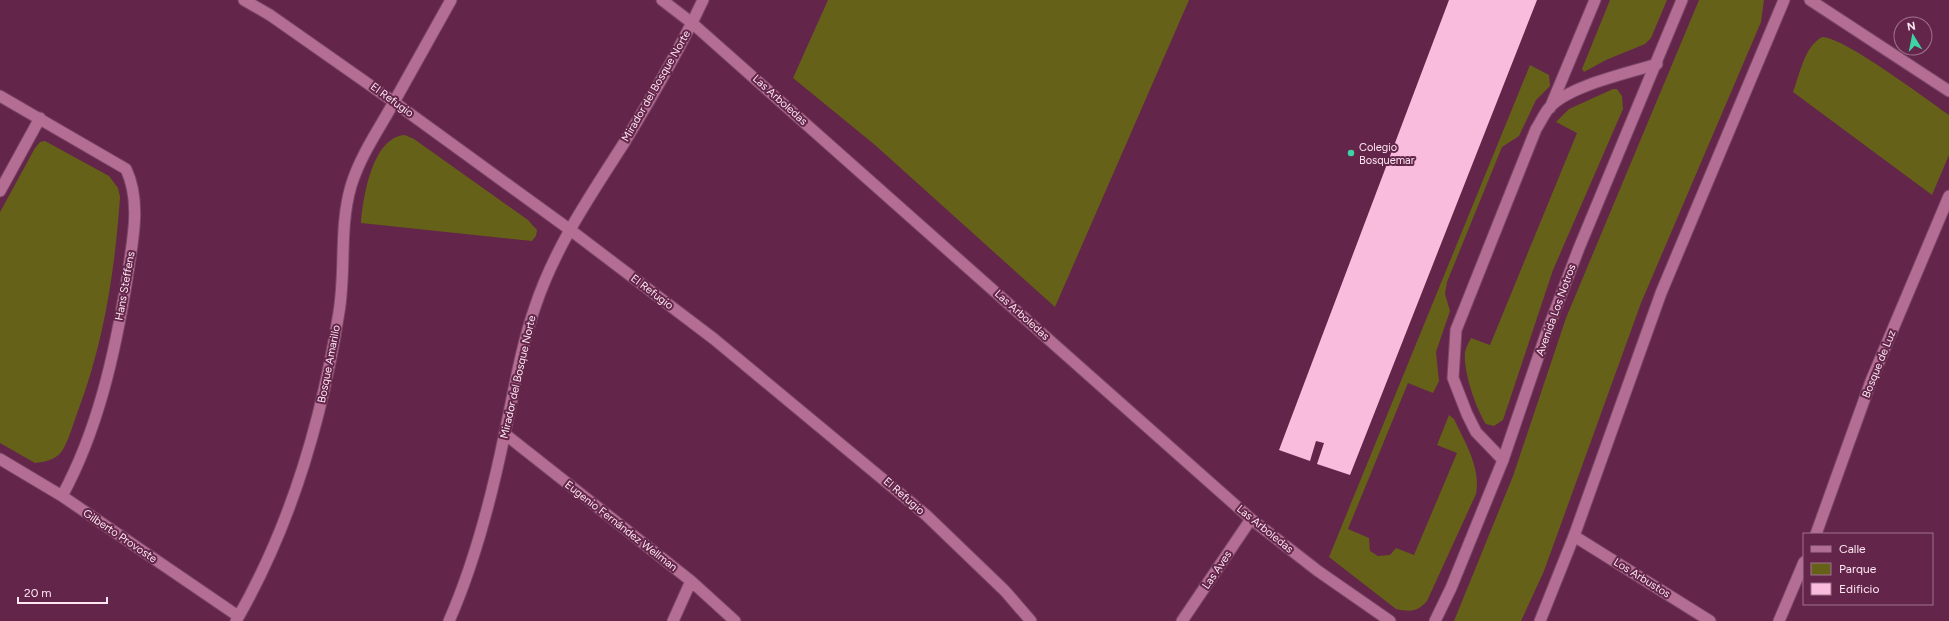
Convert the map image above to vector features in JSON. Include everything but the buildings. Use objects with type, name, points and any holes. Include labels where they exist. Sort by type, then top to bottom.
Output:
[{"type":"street","name":"El Refugio","points":[[244,0],[270,15],[394,102],[569,230],[714,339],[856,455],[948,536],[1005,591],[1031,621]]},
{"type":"street","name":"Bosque Amarillo","points":[[237,619],[273,548],[296,490],[314,431],[329,371],[340,309],[345,213],[352,185],[360,163],[451,0]]},
{"type":"street","name":"Las Arboledas","points":[[662,0],[692,23],[1251,519],[1318,572],[1390,621]]},
{"type":"street","name":"Mirador del Bosque Norte","points":[[449,621],[473,553],[491,495],[525,340],[535,307],[554,258],[569,230],[638,119],[692,23],[703,0]]},
{"type":"street","points":[[1503,460],[1476,432],[1467,414],[1453,378],[1456,330],[1536,130],[1549,108],[1595,0]]},
{"type":"street","name":"Avenida Los Notros","points":[[1435,621],[1451,588],[1503,460],[1545,337],[1579,248],[1657,64],[1682,0]]},
{"type":"street","points":[[1540,621],[1574,536],[1660,293],[1784,0]]},
{"type":"street","points":[[1810,0],[1949,91]]},
{"type":"street","points":[[1549,108],[1568,95],[1586,87],[1657,64]]},
{"type":"street","name":"Hans Steffens","points":[[0,96],[126,169],[133,183],[135,202],[133,242],[110,366],[96,415],[74,474],[62,496]]},
{"type":"street","points":[[0,191],[40,118]]},
{"type":"street","name":"Bosque de Luz","points":[[1816,533],[1871,381],[1949,196]]},
{"type":"street","name":"Eugenio Fernández Wellman","points":[[505,434],[691,581],[735,621]]},
{"type":"street","name":"Gilberto Provoste","points":[[0,459],[62,496],[237,619]]},
{"type":"street","name":"Las Aves","points":[[1182,621],[1251,519]]},
{"type":"street","name":"Los Arbustos","points":[[1574,536],[1710,621]]},
{"type":"street","points":[[1779,621],[1803,564]]},
{"type":"street","points":[[673,621],[691,581]]},
{"type":"green space","points":[[828,0],[1189,0],[1055,307],[875,145],[793,78]]},
{"type":"green space","points":[[1610,0],[1667,0],[1651,38],[1645,44],[1606,60],[1584,72],[1582,69]]},
{"type":"green space","points":[[1699,0],[1764,0],[1761,22],[1641,303],[1544,571],[1521,621],[1454,621],[1513,476],[1566,318]]},
{"type":"green space","points":[[1822,37],[1833,40],[1866,57],[1949,115],[1949,155],[1932,195],[1793,92],[1807,54],[1816,41]]},
{"type":"green space","points":[[1530,65],[1549,75],[1550,86],[1536,100],[1519,136],[1502,147],[1447,282],[1445,294],[1450,311],[1436,352],[1439,381],[1433,393],[1408,383],[1348,529],[1369,538],[1370,551],[1378,556],[1390,555],[1396,548],[1414,555],[1457,453],[1437,445],[1449,415],[1454,419],[1471,455],[1474,465],[1477,484],[1476,494],[1427,601],[1417,609],[1406,611],[1396,609],[1329,557]]},
{"type":"green space","points":[[1613,89],[1617,89],[1622,96],[1623,109],[1553,270],[1503,420],[1494,426],[1486,424],[1474,400],[1468,379],[1465,360],[1466,348],[1471,338],[1490,345],[1577,133],[1556,122],[1569,109]]},
{"type":"green space","points":[[405,135],[414,139],[528,220],[537,230],[536,236],[532,241],[361,223],[367,185],[371,170],[377,157],[384,146],[394,138]]},
{"type":"green space","points":[[45,141],[109,176],[118,188],[120,197],[115,252],[107,306],[95,359],[87,385],[69,437],[62,451],[57,457],[35,463],[0,443],[0,212],[35,148],[40,142]]},
{"type":"place","name":"Colegio Bosquemar","points":[[1351,153]]}]
